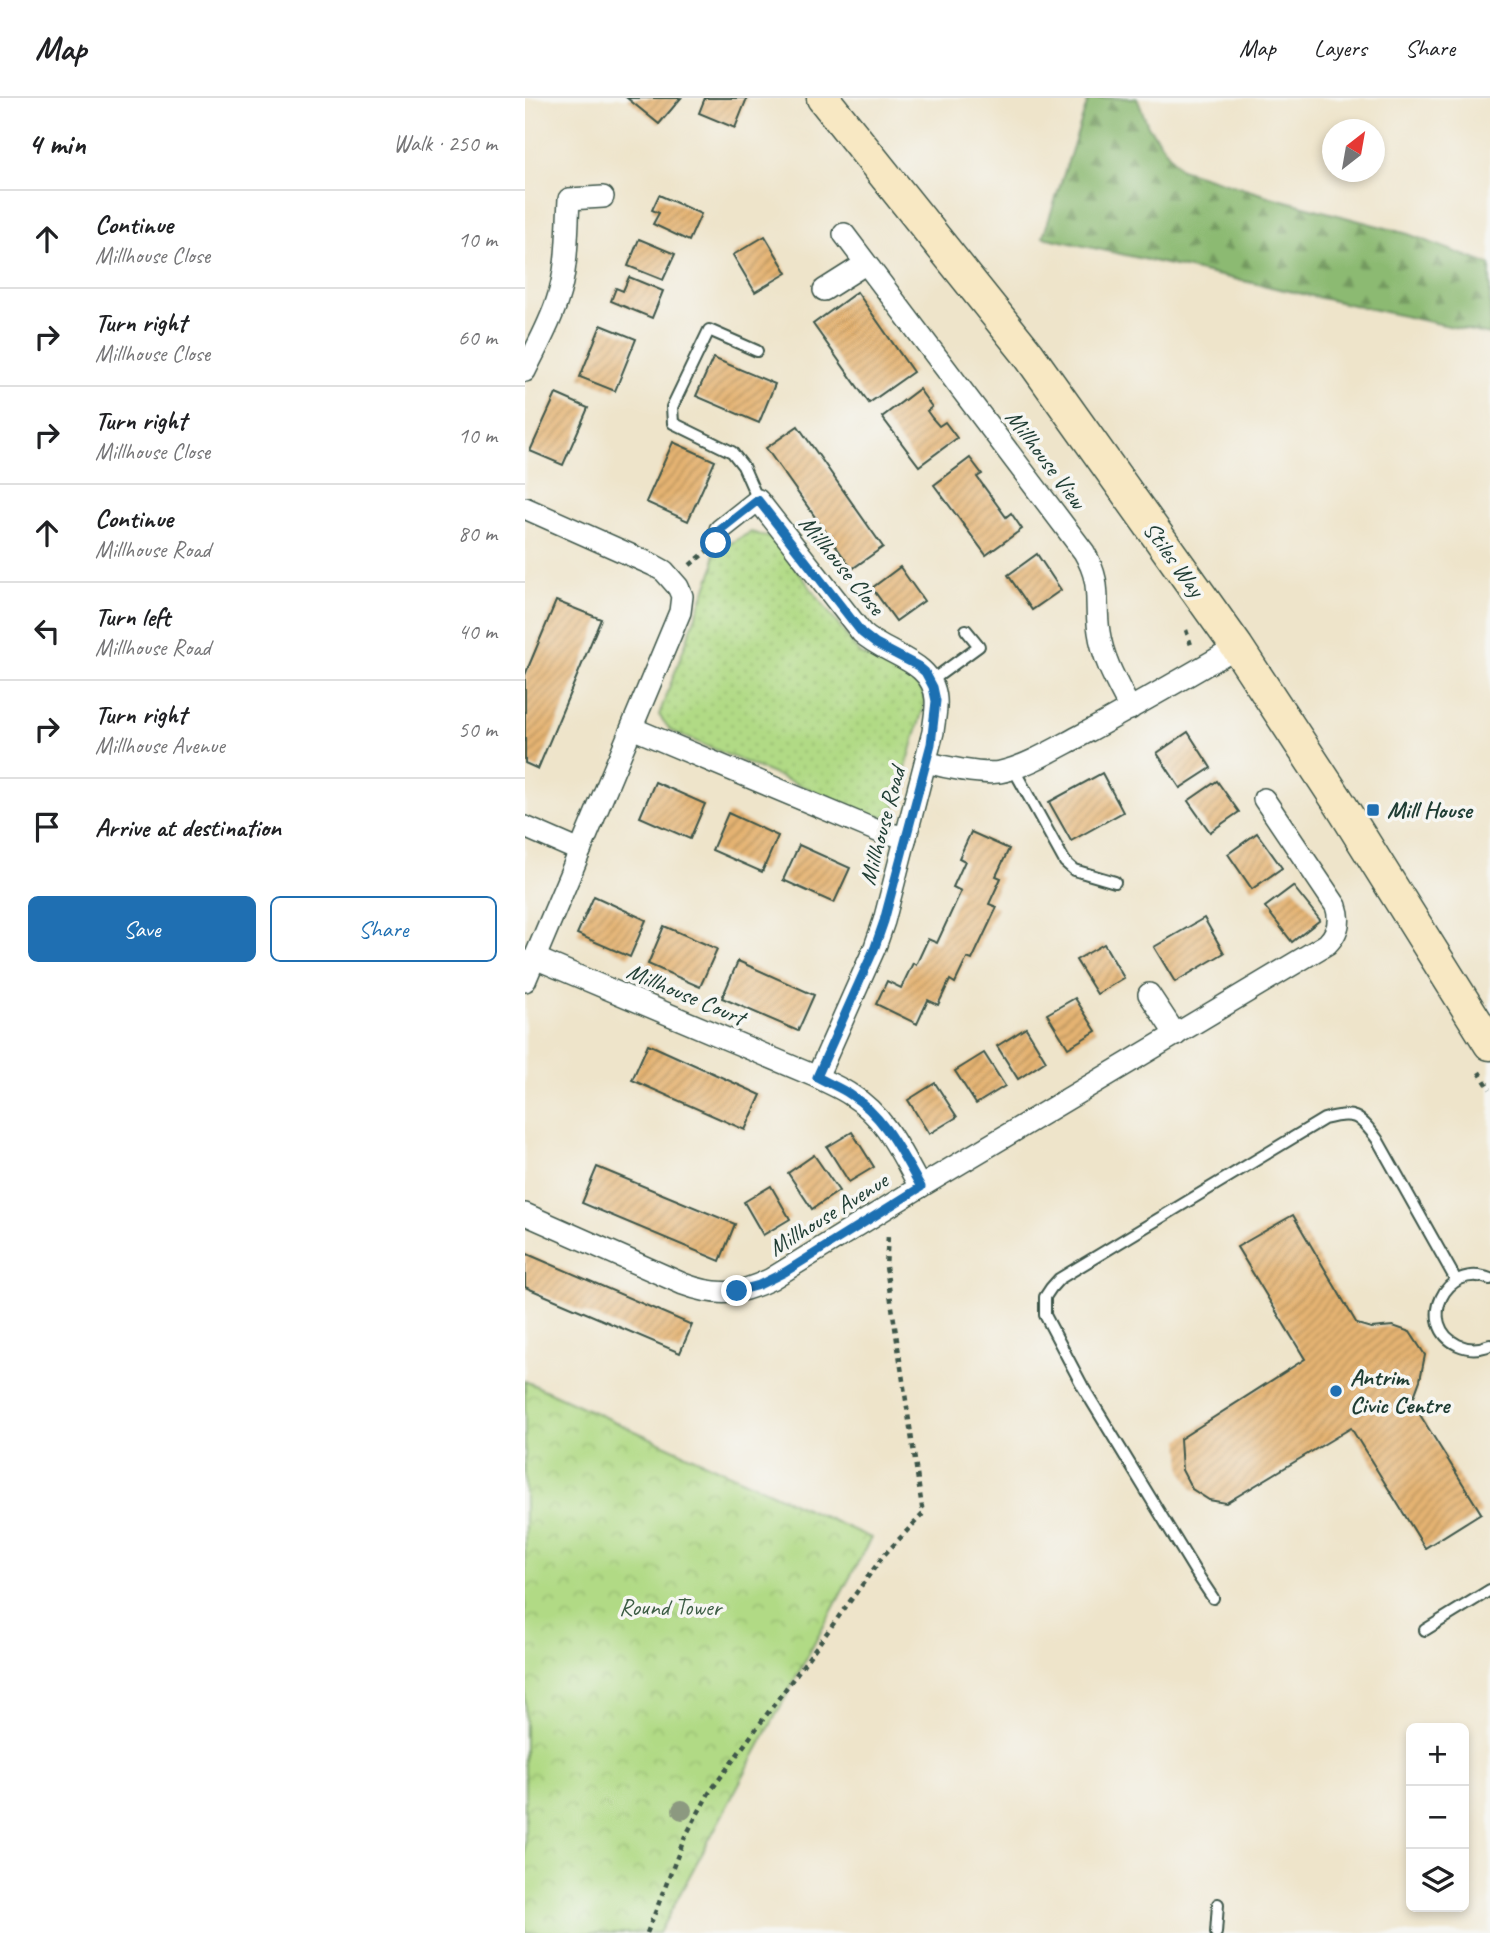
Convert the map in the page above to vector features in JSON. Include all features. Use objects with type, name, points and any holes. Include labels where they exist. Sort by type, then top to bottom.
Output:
[{"type":"main road","name":"Stiles Way","points":[[823,98],[1028,354],[1237,647],[1340,804],[1482,1055]]},
{"type":"street","points":[[525,371],[558,299],[563,275],[569,199],[603,197]]},
{"type":"street","name":"Millhouse View","points":[[844,234],[1084,552],[1096,579],[1099,634],[1113,677],[1130,709]]},
{"type":"street","points":[[824,290],[866,264]]},
{"type":"street","points":[[720,530],[758,500]]},
{"type":"street","name":"Millhouse Close","points":[[758,500],[862,633],[883,649],[918,666],[931,681]]},
{"type":"street","points":[[525,508],[653,565],[673,579],[682,596],[680,612],[525,981]]},
{"type":"street","name":"Millhouse Road","points":[[817,1077],[884,921],[926,762],[974,771],[999,772],[1013,768],[1041,757],[1130,709],[1237,647]]},
{"type":"street","points":[[926,762],[936,709],[931,681]]},
{"type":"street","points":[[632,728],[880,832],[906,837]]},
{"type":"street","name":"Millhouse Avenue","points":[[525,1214],[704,1292],[748,1289],[771,1279],[1322,948],[1332,939],[1338,927],[1336,906],[1265,799]]},
{"type":"street","points":[[525,827],[580,850]]},
{"type":"street","name":"Millhouse Court","points":[[535,958],[817,1077]]},
{"type":"street","points":[[1149,994],[1176,1035]]},
{"type":"street","points":[[817,1077],[851,1094],[879,1118],[921,1187]]},
{"type":"lane","points":[[757,351],[709,330],[673,407],[673,423],[732,452],[743,466],[758,500]]},
{"type":"lane","points":[[931,681],[979,646],[966,629]]},
{"type":"lane","points":[[1013,768],[1065,862],[1074,870],[1115,882]]},
{"type":"lane","points":[[1213,1598],[1083,1387],[1045,1315],[1045,1297],[1051,1287],[1059,1279],[1324,1119],[1341,1115],[1355,1116],[1377,1139],[1456,1280]]},
{"type":"lane","points":[[1490,1279],[1476,1276],[1456,1280],[1447,1287],[1438,1308],[1442,1331],[1450,1340],[1471,1349],[1490,1345]]},
{"type":"lane","points":[[1426,1630],[1490,1590]]},
{"type":"lane","points":[[1216,1933],[1218,1904]]},
{"type":"path","points":[[673,579],[716,543],[720,530]]},
{"type":"path","points":[[1184,624],[1198,670]]},
{"type":"path","points":[[1482,1055],[1490,1089]]},
{"type":"path","points":[[647,1933],[685,1837],[709,1793],[884,1555],[923,1514],[886,1267],[888,1233],[880,1212]]},
{"type":"green space","points":[[1089,98],[1137,98],[1148,126],[1180,169],[1408,234],[1490,265],[1490,335],[1043,237]]},
{"type":"green space","points":[[751,532],[774,539],[860,654],[920,682],[925,702],[895,806],[887,816],[875,817],[671,731],[659,715],[714,567],[714,552]]},
{"type":"green space","name":"Round Tower","points":[[525,1381],[871,1538],[659,1933],[525,1933]]},
{"type":"building","points":[[627,98],[681,98],[659,124]]},
{"type":"building","points":[[705,98],[747,98],[735,128],[699,113]]},
{"type":"building","points":[[659,195],[701,214],[689,241],[653,224],[659,213],[652,210]]},
{"type":"building","points":[[765,236],[787,273],[755,292],[733,255]]},
{"type":"building","points":[[639,239],[675,254],[663,280],[628,266]]},
{"type":"building","points":[[629,277],[663,291],[652,318],[611,301],[616,288],[623,291]]},
{"type":"building","points":[[857,292],[913,372],[869,403],[813,324]]},
{"type":"building","points":[[601,325],[636,339],[615,391],[580,377]]},
{"type":"building","points":[[713,358],[775,384],[759,423],[696,396]]},
{"type":"building","points":[[919,389],[932,407],[927,411],[932,418],[939,426],[945,422],[957,438],[919,466],[882,417]]},
{"type":"building","points":[[556,394],[588,408],[563,465],[530,451]]},
{"type":"building","points":[[798,426],[883,547],[852,569],[766,448]]},
{"type":"building","points":[[673,442],[715,461],[688,521],[646,502]]},
{"type":"building","points":[[970,458],[982,474],[977,477],[1006,517],[1011,513],[1022,529],[986,555],[934,485]]},
{"type":"building","points":[[1037,554],[1061,590],[1032,610],[1008,575]]},
{"type":"building","points":[[900,567],[924,601],[896,621],[872,588]]},
{"type":"building","points":[[556,601],[601,619],[538,769],[525,763],[525,675]]},
{"type":"building","points":[[1188,732],[1211,768],[1180,788],[1157,753]]},
{"type":"building","points":[[1102,773],[1123,812],[1071,841],[1049,802]]},
{"type":"building","points":[[1217,781],[1239,812],[1210,832],[1188,801]]},
{"type":"building","points":[[655,782],[705,804],[690,839],[640,817]]},
{"type":"building","points":[[728,813],[778,836],[762,872],[712,850]]},
{"type":"building","points":[[971,832],[1009,849],[996,876],[1001,878],[989,904],[997,907],[972,960],[967,958],[955,983],[950,980],[938,1005],[928,1000],[917,1024],[876,1004],[887,981],[901,988],[928,939],[937,943],[961,891],[953,887],[965,861],[959,858]]},
{"type":"building","points":[[1257,833],[1282,868],[1252,889],[1228,854]]},
{"type":"building","points":[[799,845],[850,868],[834,903],[783,880]]},
{"type":"building","points":[[1293,886],[1320,920],[1292,942],[1265,907]]},
{"type":"building","points":[[594,896],[646,920],[630,957],[577,934]]},
{"type":"building","points":[[1204,918],[1224,953],[1175,982],[1154,947]]},
{"type":"building","points":[[664,926],[717,949],[700,987],[648,964]]},
{"type":"building","points":[[1104,944],[1124,978],[1097,994],[1076,960]]},
{"type":"building","points":[[738,961],[814,995],[798,1031],[722,998]]},
{"type":"building","points":[[1075,998],[1096,1031],[1068,1048],[1047,1014]]},
{"type":"building","points":[[1026,1028],[1046,1061],[1018,1079],[997,1046]]},
{"type":"building","points":[[648,1044],[761,1095],[745,1130],[632,1080]]},
{"type":"building","points":[[984,1053],[1005,1086],[976,1104],[955,1071]]},
{"type":"building","points":[[935,1083],[957,1117],[929,1134],[908,1100]]},
{"type":"building","points":[[852,1132],[874,1167],[849,1182],[827,1147]]},
{"type":"building","points":[[814,1155],[839,1191],[812,1209],[788,1173]]},
{"type":"building","points":[[597,1167],[735,1224],[720,1261],[582,1203]]},
{"type":"building","points":[[771,1186],[790,1219],[763,1235],[744,1202]]},
{"type":"building","name":"Antrim Civic Centre","points":[[1293,1215],[1357,1324],[1371,1328],[1393,1326],[1410,1332],[1425,1355],[1412,1402],[1481,1513],[1425,1548],[1351,1428],[1226,1503],[1209,1500],[1192,1489],[1182,1470],[1180,1439],[1305,1359],[1237,1247]]},
{"type":"building","points":[[525,1253],[692,1325],[680,1353],[525,1287]]},
{"type":"place","name":"Mill House","points":[[1373,810]]},
{"type":"place","name":"Antrim Civic Centre","points":[[1336,1391]]},
{"type":"route","points":[[716,543],[720,530],[758,500],[854,625],[869,640],[918,666],[928,675],[936,701],[931,744],[884,921],[817,1077],[851,1094],[879,1118],[921,1187],[785,1272],[759,1285],[737,1291]]}]
